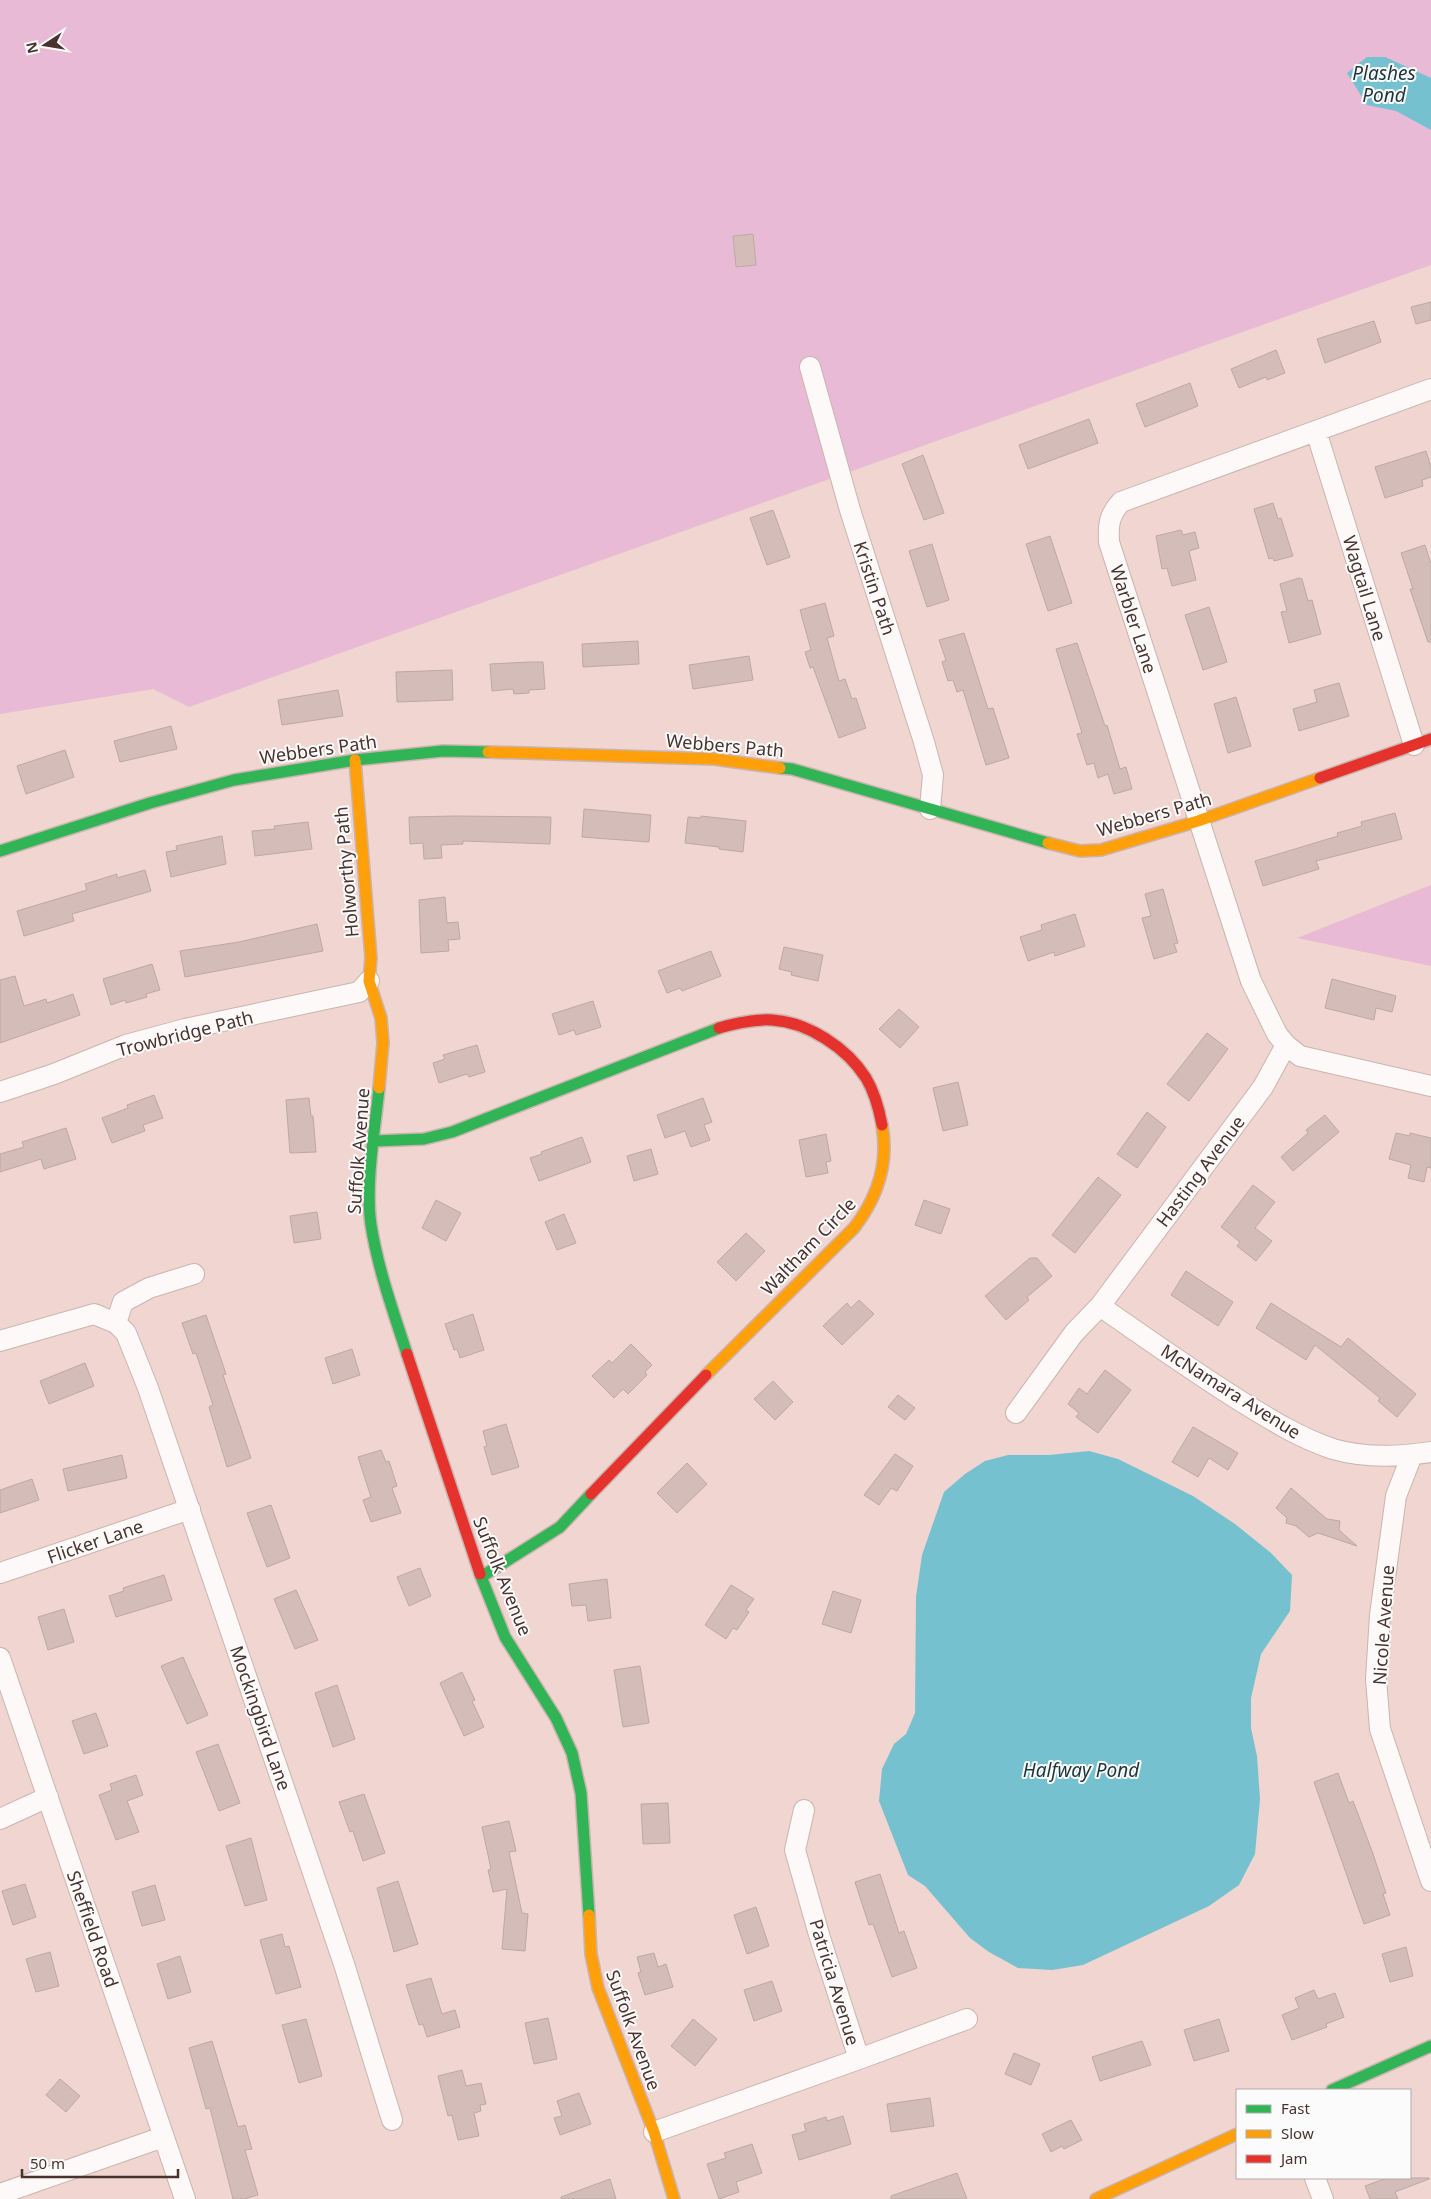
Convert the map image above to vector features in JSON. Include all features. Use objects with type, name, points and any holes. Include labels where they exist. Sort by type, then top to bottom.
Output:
[{"type":"street","name":"Kristin Path","points":[[810,367],[850,510],[933,775],[930,809]]},
{"type":"street","name":"Warbler Lane","points":[[1286,1045],[1277,1034],[1251,981],[1109,542],[1108,522],[1114,510],[1121,502],[1431,389]]},
{"type":"street","name":"Wagtail Lane","points":[[1316,431],[1422,742]]},
{"type":"street","name":"Webbers Path","points":[[0,851],[150,803],[234,780],[355,760],[442,751],[714,759],[792,769],[1080,850],[1108,848],[1198,821],[1422,742]]},
{"type":"street","name":"Holworthy Path","points":[[355,760],[371,958],[369,981]]},
{"type":"street","name":"Trowbridge Path","points":[[0,1092],[54,1074],[126,1045],[185,1029],[359,992],[369,981]]},
{"type":"street","name":"Suffolk Avenue","points":[[369,981],[381,1018],[383,1043],[376,1141],[370,1192],[371,1224],[381,1272],[481,1577],[505,1637],[556,1718],[572,1753],[581,1793],[591,1954],[598,1988],[654,2132],[674,2199]]},
{"type":"street","name":"Waltham Circle","points":[[376,1141],[439,1136],[508,1112],[644,1056],[718,1029],[757,1020],[790,1022],[823,1036],[856,1064],[874,1092],[884,1130],[884,1157],[881,1182],[873,1202],[854,1228],[694,1386],[560,1527],[481,1577]]},
{"type":"street","points":[[1286,1045],[1300,1056],[1431,1086]]},
{"type":"street","name":"Hasting Avenue","points":[[1016,1413],[1074,1333],[1100,1306],[1263,1087],[1286,1045]]},
{"type":"street","points":[[0,1341],[94,1314],[116,1323],[123,1302],[149,1288],[194,1274]]},
{"type":"street","name":"McNamara Avenue","points":[[1100,1306],[1191,1370],[1288,1430],[1333,1449],[1363,1455],[1422,1454]]},
{"type":"street","name":"Mockingbird Lane","points":[[116,1323],[126,1334],[148,1388],[190,1509],[344,1964],[392,2120]]},
{"type":"street","name":"Nicole Avenue","points":[[1422,1454],[1396,1496],[1380,1615],[1376,1678],[1380,1729],[1431,1881]]},
{"type":"street","name":"Flicker Lane","points":[[0,1574],[190,1509]]},
{"type":"street","name":"Sheffield Road","points":[[0,1658],[185,2199]]},
{"type":"street","points":[[0,1819],[48,1797]]},
{"type":"street","name":"Patricia Avenue","points":[[654,2132],[859,2059],[820,1938],[796,1850],[804,1810]]},
{"type":"street","points":[[859,2059],[967,2019]]},
{"type":"street","points":[[1334,2089],[1431,2046]]},
{"type":"street","points":[[1096,2199],[1236,2134]]},
{"type":"street","points":[[0,2194],[163,2137]]},
{"type":"street","points":[[1314,2179],[1323,2199]]},
{"type":"shaded area","points":[[0,0],[1431,0],[1431,265],[189,707],[153,689],[0,714]]},
{"type":"shaded area","points":[[1431,885],[1431,966],[1297,938]]},
{"type":"water","name":"Plashes Pond","points":[[1367,57],[1385,57],[1431,78],[1431,130],[1396,111],[1367,105],[1347,73]]},
{"type":"water","name":"Halfway Pond","points":[[1089,1451],[1118,1459],[1193,1496],[1235,1524],[1271,1553],[1292,1575],[1290,1611],[1261,1654],[1251,1698],[1251,1728],[1257,1756],[1260,1799],[1255,1854],[1239,1885],[1209,1906],[1083,1965],[1052,1970],[1018,1968],[989,1952],[970,1938],[925,1886],[908,1875],[879,1801],[882,1769],[894,1744],[906,1734],[915,1713],[916,1597],[922,1555],[944,1492],[965,1474],[985,1461],[1008,1455],[1049,1455]]},
{"type":"building","points":[[753,234],[756,265],[736,267],[733,236]]},
{"type":"building","points":[[1431,302],[1431,320],[1416,324],[1411,307]]},
{"type":"building","points":[[1374,321],[1381,342],[1325,363],[1317,339]]},
{"type":"building","points":[[1276,350],[1285,373],[1267,380],[1266,377],[1239,388],[1231,369]]},
{"type":"building","points":[[1190,383],[1198,406],[1145,427],[1136,404]]},
{"type":"building","points":[[1089,419],[1098,443],[1028,469],[1019,445]]},
{"type":"building","points":[[1426,451],[1431,467],[1431,477],[1422,480],[1423,486],[1385,498],[1375,467]]},
{"type":"building","points":[[923,455],[944,513],[924,520],[902,464]]},
{"type":"building","points":[[1273,503],[1278,519],[1281,518],[1293,556],[1274,561],[1273,558],[1269,559],[1254,509]]},
{"type":"building","points":[[773,510],[790,557],[767,565],[750,518]]},
{"type":"building","points":[[1181,530],[1183,535],[1195,532],[1199,548],[1189,551],[1196,580],[1172,586],[1167,568],[1162,569],[1156,536]]},
{"type":"building","points":[[1050,536],[1072,603],[1048,611],[1026,544]]},
{"type":"building","points":[[932,544],[949,600],[927,607],[909,551]]},
{"type":"building","points":[[1425,545],[1431,564],[1431,642],[1428,642],[1410,589],[1413,589],[1401,553]]},
{"type":"building","points":[[1299,578],[1302,579],[1308,601],[1312,600],[1321,634],[1289,643],[1281,612],[1287,611],[1280,584]]},
{"type":"building","points":[[825,603],[834,636],[827,638],[839,681],[845,679],[852,699],[856,698],[866,728],[839,738],[813,667],[810,668],[805,652],[811,650],[800,610]]},
{"type":"building","points":[[1209,607],[1227,662],[1203,670],[1185,615]]},
{"type":"building","points":[[964,633],[988,709],[993,708],[1009,758],[986,765],[963,690],[957,692],[953,680],[948,681],[942,662],[946,660],[939,640]]},
{"type":"building","points":[[638,641],[639,664],[583,667],[582,644]]},
{"type":"building","points":[[1077,643],[1105,726],[1107,725],[1120,769],[1126,767],[1132,789],[1114,794],[1108,774],[1098,778],[1094,763],[1087,765],[1077,734],[1082,733],[1056,649]]},
{"type":"building","points":[[749,656],[753,680],[693,689],[689,665]]},
{"type":"building","points":[[543,662],[545,689],[529,690],[529,693],[514,694],[513,689],[492,691],[490,664]]},
{"type":"building","points":[[452,670],[453,700],[397,702],[396,672]]},
{"type":"building","points":[[1339,683],[1349,716],[1299,731],[1293,709],[1317,702],[1314,690]]},
{"type":"building","points":[[338,690],[343,716],[282,725],[278,700]]},
{"type":"building","points":[[1236,697],[1251,746],[1228,753],[1214,704]]},
{"type":"building","points":[[171,726],[177,749],[120,762],[114,741]]},
{"type":"building","points":[[65,750],[74,777],[26,794],[17,766]]},
{"type":"building","points":[[584,809],[651,815],[649,842],[582,837]]},
{"type":"building","points":[[1395,813],[1402,839],[1316,861],[1319,869],[1263,886],[1255,861],[1338,836],[1337,833],[1362,826],[1361,822]]},
{"type":"building","points":[[701,816],[746,821],[743,852],[685,843],[688,817],[701,818]]},
{"type":"building","points":[[409,817],[551,817],[550,844],[463,841],[463,844],[441,845],[442,858],[424,859],[423,843],[410,844]]},
{"type":"building","points":[[308,822],[312,849],[255,856],[252,831],[275,829],[274,826]]},
{"type":"building","points":[[222,836],[226,864],[171,877],[166,852],[177,850],[176,846]]},
{"type":"building","points":[[145,870],[151,891],[72,914],[74,921],[24,936],[17,911],[87,890],[85,884],[117,874],[117,878]]},
{"type":"building","points":[[1163,889],[1178,943],[1174,944],[1177,952],[1154,959],[1142,918],[1151,916],[1145,894]]},
{"type":"building","points":[[445,897],[447,923],[458,922],[460,939],[448,940],[449,951],[421,953],[419,900]]},
{"type":"building","points":[[1075,914],[1085,946],[1055,956],[1054,952],[1028,961],[1020,937],[1042,930],[1041,925]]},
{"type":"building","points":[[317,924],[323,951],[185,977],[180,951],[239,942]]},
{"type":"building","points":[[784,947],[823,955],[818,981],[791,975],[792,972],[779,969]]},
{"type":"building","points":[[711,951],[721,976],[682,991],[680,988],[667,993],[658,971]]},
{"type":"building","points":[[152,964],[160,990],[146,994],[147,997],[126,1003],[125,1000],[111,1005],[103,979]]},
{"type":"building","points":[[15,976],[24,1006],[46,999],[47,1003],[73,994],[80,1015],[0,1043],[0,980]]},
{"type":"building","points":[[1332,979],[1396,996],[1392,1012],[1376,1008],[1374,1020],[1325,1008]]},
{"type":"building","points":[[593,1001],[601,1027],[576,1035],[574,1030],[559,1035],[552,1014]]},
{"type":"building","points":[[899,1009],[919,1027],[900,1048],[879,1029]]},
{"type":"building","points":[[1207,1033],[1228,1049],[1189,1101],[1167,1084]]},
{"type":"building","points":[[477,1045],[485,1072],[469,1077],[467,1074],[439,1083],[433,1063],[445,1059],[443,1055]]},
{"type":"building","points":[[958,1082],[968,1125],[943,1131],[933,1088]]},
{"type":"building","points":[[154,1095],[163,1118],[143,1125],[145,1131],[112,1143],[102,1118],[128,1108],[127,1105]]},
{"type":"building","points":[[309,1098],[311,1116],[313,1116],[316,1152],[290,1153],[286,1100]]},
{"type":"building","points":[[703,1098],[712,1122],[704,1125],[710,1140],[691,1147],[685,1131],[665,1138],[657,1115]]},
{"type":"building","points":[[1147,1112],[1166,1127],[1137,1168],[1117,1154]]},
{"type":"building","points":[[1325,1115],[1339,1132],[1293,1171],[1281,1157],[1308,1133],[1306,1130]]},
{"type":"building","points":[[66,1128],[76,1159],[44,1169],[41,1159],[0,1172],[0,1154],[24,1147],[22,1142]]},
{"type":"building","points":[[1396,1133],[1410,1136],[1410,1133],[1431,1138],[1431,1168],[1427,1167],[1424,1182],[1408,1178],[1411,1165],[1389,1159]]},
{"type":"building","points":[[826,1134],[831,1161],[826,1162],[828,1173],[806,1177],[799,1140]]},
{"type":"building","points":[[582,1137],[591,1162],[539,1181],[530,1158]]},
{"type":"building","points":[[651,1149],[658,1174],[634,1181],[627,1156]]},
{"type":"building","points":[[1098,1177],[1121,1195],[1075,1253],[1052,1235]]},
{"type":"building","points":[[1253,1185],[1275,1202],[1255,1228],[1272,1241],[1256,1261],[1237,1246],[1240,1242],[1221,1227]]},
{"type":"building","points":[[436,1200],[461,1213],[446,1241],[422,1228]]},
{"type":"building","points":[[924,1200],[950,1209],[941,1234],[915,1225]]},
{"type":"building","points":[[317,1212],[321,1239],[294,1243],[290,1216]]},
{"type":"building","points":[[564,1214],[576,1243],[557,1250],[545,1222]]},
{"type":"building","points":[[746,1233],[765,1251],[736,1281],[717,1262]]},
{"type":"building","points":[[1030,1258],[1037,1258],[1052,1276],[1027,1297],[1029,1300],[1006,1320],[985,1296]]},
{"type":"building","points":[[1186,1271],[1233,1302],[1218,1326],[1171,1295]]},
{"type":"building","points":[[859,1300],[874,1314],[842,1345],[823,1326],[847,1303],[851,1308]]},
{"type":"building","points":[[1271,1303],[1341,1347],[1348,1338],[1416,1394],[1397,1417],[1378,1401],[1380,1398],[1315,1345],[1306,1360],[1256,1328]]},
{"type":"building","points":[[473,1314],[484,1350],[460,1358],[457,1349],[454,1350],[445,1324]]},
{"type":"building","points":[[206,1315],[226,1374],[223,1375],[251,1458],[227,1467],[209,1407],[213,1405],[196,1353],[193,1354],[182,1323]]},
{"type":"building","points":[[631,1344],[652,1365],[645,1372],[647,1375],[628,1394],[623,1389],[614,1398],[592,1376],[609,1360],[612,1363]]},
{"type":"building","points":[[352,1349],[360,1375],[333,1384],[325,1358]]},
{"type":"building","points":[[85,1363],[94,1386],[49,1404],[40,1381]]},
{"type":"building","points":[[1105,1370],[1131,1390],[1098,1433],[1076,1417],[1079,1413],[1068,1404],[1079,1388],[1087,1394]]},
{"type":"building","points":[[773,1381],[793,1402],[775,1420],[754,1399]]},
{"type":"building","points":[[898,1395],[915,1408],[905,1420],[888,1407]]},
{"type":"building","points":[[506,1424],[519,1467],[492,1475],[484,1447],[487,1446],[483,1431]]},
{"type":"building","points":[[1193,1427],[1238,1453],[1228,1470],[1209,1458],[1198,1477],[1172,1462]]},
{"type":"building","points":[[381,1450],[386,1462],[389,1461],[397,1486],[392,1488],[401,1513],[371,1522],[363,1500],[371,1497],[358,1457]]},
{"type":"building","points":[[895,1454],[913,1466],[897,1491],[891,1488],[879,1505],[864,1495]]},
{"type":"building","points":[[122,1455],[127,1478],[68,1491],[63,1469]]},
{"type":"building","points":[[687,1463],[707,1484],[677,1513],[657,1493]]},
{"type":"building","points":[[32,1479],[39,1500],[0,1513],[0,1490]]},
{"type":"building","points":[[1291,1488],[1327,1519],[1340,1521],[1339,1530],[1357,1546],[1318,1533],[1309,1537],[1296,1526],[1286,1523],[1287,1518],[1276,1508]]},
{"type":"building","points":[[271,1505],[290,1558],[267,1567],[247,1513]]},
{"type":"building","points":[[420,1568],[431,1596],[409,1606],[397,1577]]},
{"type":"building","points":[[164,1575],[172,1600],[116,1617],[109,1596],[124,1591],[123,1588]]},
{"type":"building","points":[[607,1579],[611,1618],[588,1621],[586,1605],[572,1606],[569,1584]]},
{"type":"building","points":[[731,1585],[754,1599],[746,1610],[749,1612],[737,1630],[733,1628],[726,1639],[705,1625]]},
{"type":"building","points":[[296,1590],[318,1640],[295,1649],[274,1599]]},
{"type":"building","points":[[833,1591],[861,1600],[851,1633],[822,1624]]},
{"type":"building","points":[[64,1609],[74,1642],[48,1650],[38,1617]]},
{"type":"building","points":[[183,1657],[208,1715],[187,1724],[161,1666]]},
{"type":"building","points":[[640,1666],[649,1723],[623,1727],[614,1670]]},
{"type":"building","points":[[462,1672],[475,1700],[472,1701],[484,1727],[464,1736],[440,1683]]},
{"type":"building","points":[[337,1685],[355,1739],[333,1747],[315,1693]]},
{"type":"building","points":[[96,1713],[108,1746],[84,1754],[72,1721]]},
{"type":"building","points":[[218,1744],[240,1803],[219,1811],[196,1752]]},
{"type":"building","points":[[1338,1773],[1349,1803],[1353,1801],[1372,1851],[1386,1893],[1383,1894],[1390,1915],[1364,1924],[1314,1782]]},
{"type":"building","points":[[136,1775],[143,1795],[127,1801],[139,1832],[116,1840],[99,1795],[112,1790],[110,1784]]},
{"type":"building","points":[[364,1794],[385,1853],[363,1861],[353,1831],[350,1832],[339,1802]]},
{"type":"building","points":[[668,1803],[670,1843],[643,1844],[641,1804]]},
{"type":"building","points":[[509,1821],[516,1851],[509,1852],[522,1913],[528,1914],[525,1951],[502,1949],[507,1889],[493,1892],[488,1870],[491,1869],[482,1827]]},
{"type":"building","points":[[251,1838],[267,1900],[245,1906],[226,1846]]},
{"type":"building","points":[[880,1874],[899,1933],[904,1931],[917,1968],[892,1977],[873,1924],[869,1925],[855,1882]]},
{"type":"building","points":[[398,1881],[418,1944],[394,1952],[377,1888]]},
{"type":"building","points":[[25,1884],[36,1917],[13,1925],[2,1891]]},
{"type":"building","points":[[155,1885],[165,1920],[142,1926],[132,1892]]},
{"type":"building","points":[[756,1907],[769,1946],[747,1954],[734,1915]]},
{"type":"building","points":[[282,1934],[285,1947],[289,1946],[301,1987],[276,1994],[260,1940]]},
{"type":"building","points":[[1406,1947],[1413,1976],[1390,1982],[1382,1954]]},
{"type":"building","points":[[50,1952],[59,1986],[36,1992],[26,1959]]},
{"type":"building","points":[[654,1953],[658,1967],[666,1964],[673,1987],[645,1995],[638,1973],[641,1972],[637,1957]]},
{"type":"building","points":[[180,1956],[191,1992],[168,1999],[157,1964]]},
{"type":"building","points":[[431,1978],[442,2014],[455,2010],[460,2027],[427,2037],[423,2024],[419,2025],[406,1985]]},
{"type":"building","points":[[772,1981],[782,2011],[754,2021],[744,1990]]},
{"type":"building","points":[[1314,1990],[1318,1999],[1335,1993],[1344,2017],[1326,2024],[1327,2027],[1292,2040],[1282,2015],[1299,2008],[1295,1998]]},
{"type":"building","points":[[548,2018],[557,2059],[534,2064],[525,2023]]},
{"type":"building","points":[[306,2019],[322,2076],[299,2083],[282,2025]]},
{"type":"building","points":[[693,2019],[717,2039],[695,2066],[671,2046]]},
{"type":"building","points":[[1219,2019],[1229,2051],[1194,2061],[1184,2030]]},
{"type":"building","points":[[212,2041],[238,2127],[245,2125],[252,2149],[245,2150],[258,2195],[244,2199],[233,2199],[210,2108],[206,2109],[189,2048]]},
{"type":"building","points":[[1142,2041],[1151,2065],[1100,2081],[1092,2057]]},
{"type":"building","points":[[1014,2053],[1040,2064],[1031,2085],[1005,2074]]},
{"type":"building","points":[[462,2070],[466,2086],[481,2083],[486,2104],[480,2105],[481,2111],[474,2113],[479,2136],[458,2140],[452,2115],[448,2116],[438,2076]]},
{"type":"building","points":[[60,2079],[80,2096],[66,2112],[46,2095]]},
{"type":"building","points":[[579,2093],[591,2124],[560,2135],[554,2118],[562,2116],[557,2101]]},
{"type":"building","points":[[930,2098],[934,2126],[891,2132],[887,2104]]},
{"type":"building","points":[[843,2116],[851,2144],[799,2160],[792,2135],[806,2131],[804,2124],[826,2117],[827,2121]]},
{"type":"building","points":[[1071,2120],[1082,2140],[1064,2149],[1062,2146],[1051,2152],[1042,2134]]},
{"type":"building","points":[[752,2144],[762,2173],[736,2182],[739,2192],[719,2199],[707,2164],[726,2158],[724,2153]]},
{"type":"building","points":[[957,2173],[967,2199],[891,2199],[891,2196]]},
{"type":"building","points":[[1429,2178],[1395,2192],[1398,2199],[1370,2199],[1365,2186],[1384,2179]]},
{"type":"building","points":[[610,2179],[616,2199],[561,2199],[561,2197]]},
{"type":"traffic: fast","points":[[0,851],[150,803],[234,780],[355,760],[443,751],[488,752]]},
{"type":"traffic: fast","points":[[780,768],[792,769],[1048,843]]},
{"type":"traffic: fast","points":[[375,1141],[424,1139],[452,1132],[719,1028]]},
{"type":"traffic: fast","points":[[379,1088],[370,1175],[369,1209],[382,1274],[407,1354]]},
{"type":"traffic: fast","points":[[481,1577],[560,1527],[591,1494]]},
{"type":"traffic: fast","points":[[480,1574],[505,1637],[556,1718],[572,1753],[581,1793],[589,1915]]},
{"type":"traffic: fast","points":[[1334,2089],[1431,2046]]},
{"type":"traffic: slow","points":[[488,752],[714,759],[780,768]]},
{"type":"traffic: slow","points":[[355,760],[371,958],[369,981],[381,1018],[383,1043],[379,1088]]},
{"type":"traffic: slow","points":[[1048,843],[1080,851],[1101,850],[1198,821],[1320,778]]},
{"type":"traffic: slow","points":[[706,1375],[854,1228],[869,1204],[880,1180],[884,1153],[882,1125]]},
{"type":"traffic: slow","points":[[589,1915],[591,1954],[598,1988],[654,2132],[674,2199]]},
{"type":"traffic: slow","points":[[1096,2199],[1236,2134]]},
{"type":"traffic: jam","points":[[1320,778],[1431,739]]},
{"type":"traffic: jam","points":[[719,1028],[745,1022],[772,1020],[799,1026],[825,1038],[848,1057],[866,1078],[872,1089],[882,1125]]},
{"type":"traffic: jam","points":[[407,1354],[480,1574]]},
{"type":"traffic: jam","points":[[591,1494],[706,1375]]}]
